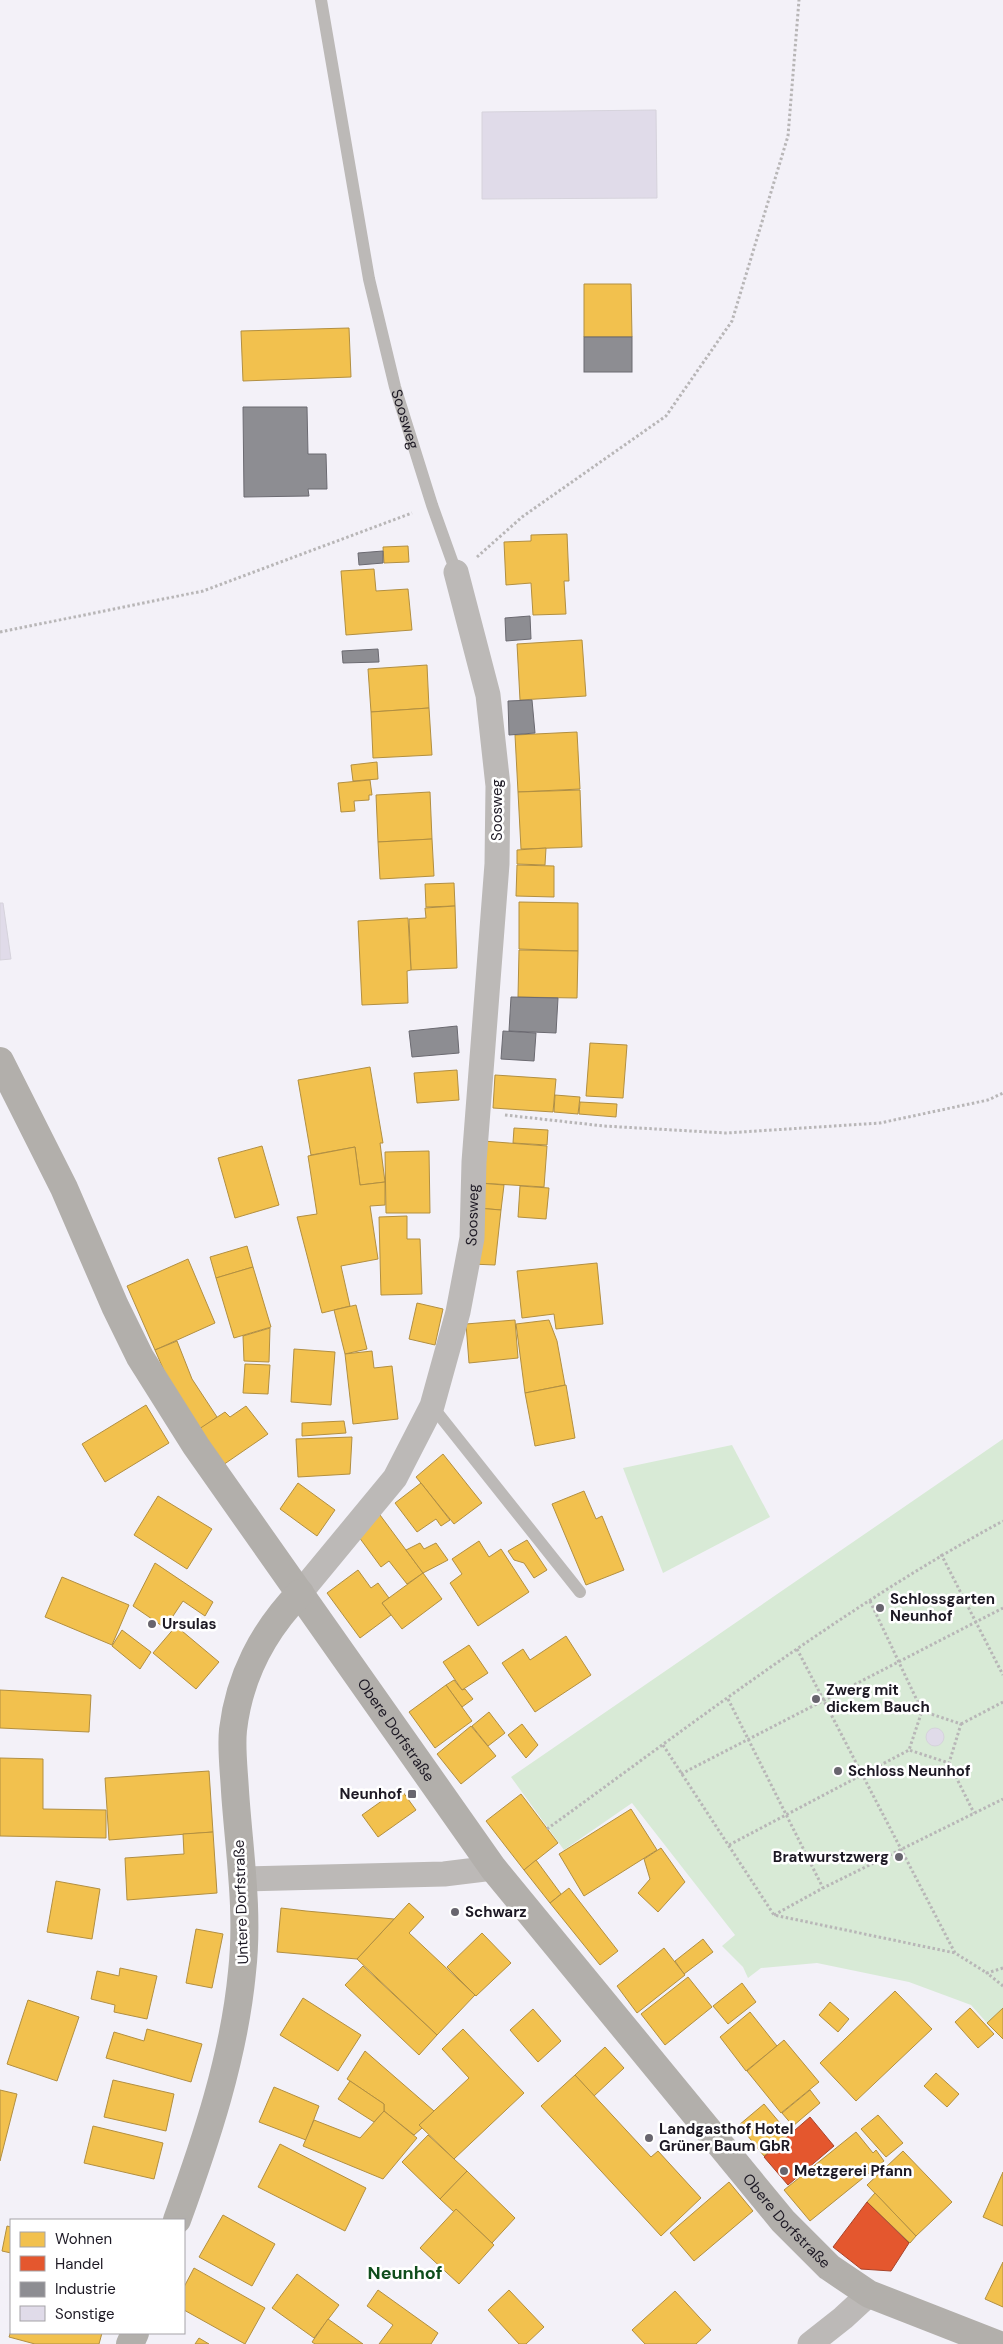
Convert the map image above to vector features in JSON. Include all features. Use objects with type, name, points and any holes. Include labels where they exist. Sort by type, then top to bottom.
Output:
[{"type":"street","name":"Soosweg","points":[[300,1593],[395,1478],[432,1406],[458,1312],[472,1238],[474,1162],[480,1112],[497,864],[498,786],[488,695],[456,572]]},
{"type":"street","name":"Obere Dorfstraße","points":[[0,1061],[41,1140],[90,1246],[115,1306],[155,1383],[196,1446],[493,1868],[783,2221],[829,2267],[869,2294],[997,2344]]},
{"type":"street","name":"Untere Dorfstraße","points":[[177,2219],[200,2155],[233,2031],[242,1972],[243,1879],[232,1732],[240,1694],[249,1666],[264,1638],[300,1593]]},
{"type":"street","points":[[243,1879],[444,1874],[493,1868]]},
{"type":"street","points":[[810,2344],[869,2294]]},
{"type":"lane","name":"Soosweg","points":[[321,0],[369,279],[395,387],[432,505],[456,572]]},
{"type":"lane","points":[[432,1406],[580,1592]]},
{"type":"path","points":[[456,572],[484,552],[522,516],[666,416],[732,321],[788,136],[799,0]]},
{"type":"path","points":[[0,632],[203,591],[432,505]]},
{"type":"path","points":[[480,1112],[604,1126],[726,1133],[880,1123],[988,1100],[1003,1093]]},
{"type":"path","points":[[547,1829],[797,1649],[942,1554],[1003,1521]]},
{"type":"path","points":[[942,1554],[1003,1675]]},
{"type":"path","points":[[729,1845],[909,1750],[922,1712],[870,1600]]},
{"type":"path","points":[[681,1774],[1003,1608]]},
{"type":"path","points":[[797,1649],[955,1953]]},
{"type":"path","points":[[728,1699],[822,1888]]},
{"type":"path","points":[[922,1712],[961,1724],[1003,1702]]},
{"type":"path","points":[[961,1724],[949,1763],[974,1813]]},
{"type":"path","points":[[663,1745],[774,1915],[955,1953],[1003,1986]]},
{"type":"path","points":[[909,1750],[949,1763]]},
{"type":"path","points":[[774,1915],[822,1888],[1003,1799]]},
{"type":"path","points":[[986,1973],[1003,1968]]},
{"type":"green space","name":"Schlossgarten Neunhof","points":[[1003,1439],[1003,2008],[987,2023],[971,2005],[909,1982],[817,1963],[761,1968],[748,1978],[743,1967],[722,1946],[735,1935],[632,1803],[564,1850],[511,1777]]},
{"type":"green space","points":[[732,1445],[770,1517],[663,1573],[623,1468]]},
{"type":"building: Wohnen","points":[[584,284],[631,284],[632,337],[584,337]]},
{"type":"building: Wohnen","points":[[349,328],[351,377],[243,381],[241,331]]},
{"type":"building: Wohnen","points":[[567,534],[569,581],[564,581],[566,614],[533,615],[531,583],[506,585],[504,542],[531,541],[531,535]]},
{"type":"building: Wohnen","points":[[408,546],[409,562],[384,563],[383,547]]},
{"type":"building: Wohnen","points":[[374,569],[376,591],[408,589],[412,630],[346,635],[341,571]]},
{"type":"building: Wohnen","points":[[582,640],[586,696],[520,700],[517,644]]},
{"type":"building: Wohnen","points":[[427,665],[429,708],[371,712],[368,669]]},
{"type":"building: Wohnen","points":[[429,708],[432,755],[373,758],[371,712]]},
{"type":"building: Wohnen","points":[[577,732],[580,789],[518,792],[515,735]]},
{"type":"building: Wohnen","points":[[377,762],[378,779],[353,781],[351,765]]},
{"type":"building: Wohnen","points":[[370,780],[372,795],[369,795],[369,800],[354,801],[355,811],[341,812],[338,783]]},
{"type":"building: Wohnen","points":[[580,790],[582,847],[521,849],[518,792]]},
{"type":"building: Wohnen","points":[[430,792],[432,839],[378,842],[376,795]]},
{"type":"building: Wohnen","points":[[432,839],[434,876],[380,879],[378,842]]},
{"type":"building: Wohnen","points":[[546,848],[545,865],[517,864],[517,850]]},
{"type":"building: Wohnen","points":[[517,865],[554,866],[554,897],[516,896]]},
{"type":"building: Wohnen","points":[[454,883],[455,906],[426,907],[425,884]]},
{"type":"building: Wohnen","points":[[519,902],[578,903],[578,951],[519,949]]},
{"type":"building: Wohnen","points":[[455,906],[457,968],[411,970],[409,919],[426,918],[425,908]]},
{"type":"building: Wohnen","points":[[408,918],[411,970],[407,971],[408,1003],[362,1005],[358,921]]},
{"type":"building: Wohnen","points":[[519,950],[578,951],[577,998],[518,997]]},
{"type":"building: Wohnen","points":[[590,1043],[627,1045],[623,1098],[586,1096]]},
{"type":"building: Wohnen","points":[[370,1067],[383,1143],[380,1143],[385,1182],[360,1185],[355,1147],[311,1155],[298,1080]]},
{"type":"building: Wohnen","points":[[457,1070],[459,1100],[417,1103],[414,1073]]},
{"type":"building: Wohnen","points":[[495,1075],[556,1079],[553,1112],[493,1108]]},
{"type":"building: Wohnen","points":[[555,1095],[580,1097],[578,1114],[554,1112]]},
{"type":"building: Wohnen","points":[[580,1102],[617,1104],[616,1117],[579,1114]]},
{"type":"building: Wohnen","points":[[514,1128],[548,1130],[547,1145],[513,1143]]},
{"type":"building: Wohnen","points":[[483,1141],[547,1146],[544,1187],[479,1183]]},
{"type":"building: Wohnen","points":[[262,1146],[279,1205],[235,1218],[218,1158]]},
{"type":"building: Wohnen","points":[[355,1147],[360,1185],[385,1182],[385,1205],[370,1206],[378,1259],[341,1266],[350,1306],[322,1313],[297,1217],[317,1214],[308,1156]]},
{"type":"building: Wohnen","points":[[429,1151],[430,1213],[386,1213],[385,1152]]},
{"type":"building: Wohnen","points":[[479,1183],[504,1185],[501,1210],[477,1208]]},
{"type":"building: Wohnen","points":[[520,1186],[549,1188],[546,1219],[518,1217]]},
{"type":"building: Wohnen","points":[[477,1208],[501,1210],[495,1265],[471,1264]]},
{"type":"building: Wohnen","points":[[407,1216],[407,1239],[420,1239],[422,1294],[381,1295],[379,1217]]},
{"type":"building: Wohnen","points":[[247,1246],[253,1267],[216,1278],[210,1257]]},
{"type":"building: Wohnen","points":[[188,1259],[215,1323],[155,1350],[127,1286]]},
{"type":"building: Wohnen","points":[[597,1263],[603,1324],[556,1329],[554,1314],[522,1318],[517,1271]]},
{"type":"building: Wohnen","points":[[253,1267],[271,1327],[234,1338],[216,1278]]},
{"type":"building: Wohnen","points":[[417,1303],[443,1309],[435,1345],[409,1339]]},
{"type":"building: Wohnen","points":[[356,1305],[367,1349],[345,1354],[334,1310]]},
{"type":"building: Wohnen","points":[[515,1320],[518,1358],[469,1363],[466,1324]]},
{"type":"building: Wohnen","points":[[549,1320],[557,1341],[565,1385],[525,1393],[516,1324]]},
{"type":"building: Wohnen","points":[[270,1328],[269,1362],[244,1361],[243,1336]]},
{"type":"building: Wohnen","points":[[177,1341],[192,1379],[217,1417],[199,1430],[172,1389],[155,1350]]},
{"type":"building: Wohnen","points":[[294,1349],[335,1352],[331,1405],[291,1402]]},
{"type":"building: Wohnen","points":[[372,1351],[374,1368],[392,1366],[398,1419],[353,1424],[345,1354]]},
{"type":"building: Wohnen","points":[[245,1364],[270,1365],[268,1394],[243,1393]]},
{"type":"building: Wohnen","points":[[566,1385],[575,1438],[535,1446],[525,1393]]},
{"type":"building: Wohnen","points":[[146,1405],[169,1443],[105,1482],[82,1444]]},
{"type":"building: Wohnen","points":[[246,1406],[268,1434],[223,1465],[199,1429],[225,1412],[230,1417]]},
{"type":"building: Wohnen","points":[[344,1421],[346,1433],[302,1436],[302,1423]]},
{"type":"building: Wohnen","points":[[352,1437],[350,1474],[298,1477],[296,1439]]},
{"type":"building: Wohnen","points":[[443,1454],[482,1503],[454,1524],[416,1477]]},
{"type":"building: Wohnen","points":[[298,1483],[335,1510],[317,1536],[280,1509]]},
{"type":"building: Wohnen","points":[[421,1483],[450,1520],[441,1526],[436,1519],[417,1532],[395,1503]]},
{"type":"building: Wohnen","points":[[584,1491],[596,1519],[602,1516],[624,1570],[586,1585],[552,1504]]},
{"type":"building: Wohnen","points":[[158,1496],[212,1529],[187,1569],[134,1535]]},
{"type":"building: Wohnen","points":[[380,1515],[423,1573],[407,1584],[389,1561],[381,1567],[356,1533]]},
{"type":"building: Wohnen","points":[[527,1540],[547,1570],[534,1578],[524,1563],[514,1560],[508,1551]]},
{"type":"building: Wohnen","points":[[479,1541],[489,1557],[501,1549],[529,1592],[478,1626],[450,1583],[462,1574],[452,1559]]},
{"type":"building: Wohnen","points":[[420,1543],[424,1549],[436,1543],[448,1560],[423,1573],[406,1550]]},
{"type":"building: Wohnen","points":[[155,1563],[213,1602],[205,1616],[183,1601],[165,1628],[133,1606]]},
{"type":"building: Wohnen","points":[[358,1570],[371,1588],[378,1583],[389,1598],[382,1603],[391,1615],[360,1638],[327,1593]]},
{"type":"building: Wohnen","points":[[423,1573],[442,1599],[402,1629],[382,1603]]},
{"type":"building: Wohnen","points":[[62,1577],[129,1605],[112,1645],[45,1617]]},
{"type":"building: Wohnen","points":[[176,1626],[219,1662],[196,1689],[153,1653]]},
{"type":"building: Wohnen","points":[[122,1630],[151,1652],[140,1669],[112,1646]]},
{"type":"building: Wohnen","points":[[566,1636],[591,1675],[535,1712],[502,1663],[523,1649],[530,1660]]},
{"type":"building: Wohnen","points":[[469,1645],[488,1673],[462,1690],[443,1662]]},
{"type":"building: Wohnen","points":[[454,1680],[473,1699],[462,1707],[446,1685]]},
{"type":"building: Wohnen","points":[[446,1685],[472,1721],[435,1748],[409,1712]]},
{"type":"building: Wohnen","points":[[0,1690],[91,1695],[89,1732],[0,1728]]},
{"type":"building: Wohnen","points":[[489,1712],[505,1733],[488,1746],[472,1726]]},
{"type":"building: Wohnen","points":[[522,1724],[538,1745],[526,1758],[508,1735]]},
{"type":"building: Wohnen","points":[[471,1726],[496,1756],[461,1784],[437,1754]]},
{"type":"building: Wohnen","points":[[0,1758],[43,1759],[43,1809],[106,1810],[106,1838],[0,1836]]},
{"type":"building: Wohnen","points":[[209,1771],[213,1832],[109,1840],[105,1778]]},
{"type":"building: Wohnen","points":[[400,1788],[416,1810],[378,1837],[362,1815]]},
{"type":"building: Wohnen","points":[[521,1794],[558,1843],[524,1870],[486,1821]]},
{"type":"building: Wohnen","points":[[631,1809],[657,1850],[584,1896],[559,1854]]},
{"type":"building: Wohnen","points":[[213,1832],[217,1893],[127,1900],[125,1858],[184,1854],[183,1834]]},
{"type":"building: Wohnen","points":[[661,1848],[685,1882],[658,1912],[638,1893],[650,1879],[644,1859]]},
{"type":"building: Wohnen","points":[[536,1860],[561,1894],[550,1903],[524,1870]]},
{"type":"building: Wohnen","points":[[56,1881],[100,1889],[92,1939],[47,1932]]},
{"type":"building: Wohnen","points":[[569,1888],[618,1951],[600,1965],[550,1903]]},
{"type":"building: Wohnen","points":[[409,1903],[424,1917],[409,1933],[475,1995],[437,2035],[357,1959]]},
{"type":"building: Wohnen","points":[[281,1908],[394,1919],[357,1959],[277,1952]]},
{"type":"building: Wohnen","points":[[196,1929],[223,1934],[212,1988],[186,1983]]},
{"type":"building: Wohnen","points":[[482,1933],[511,1963],[476,1996],[447,1967]]},
{"type":"building: Wohnen","points":[[703,1939],[713,1952],[684,1974],[675,1961]]},
{"type":"building: Wohnen","points":[[664,1948],[685,1975],[637,2013],[617,1986]]},
{"type":"building: Wohnen","points":[[363,1966],[437,2035],[419,2055],[345,1985]]},
{"type":"building: Wohnen","points":[[120,1968],[157,1976],[147,2019],[114,2012],[115,2005],[91,1999],[97,1971],[119,1976]]},
{"type":"building: Wohnen","points":[[688,1977],[712,2007],[665,2045],[641,2014]]},
{"type":"building: Wohnen","points":[[742,1983],[756,2002],[728,2024],[713,2006]]},
{"type":"building: Wohnen","points":[[895,1991],[932,2029],[856,2101],[820,2063]]},
{"type":"building: Wohnen","points":[[303,1998],[361,2035],[338,2071],[280,2035]]},
{"type":"building: Wohnen","points":[[28,2000],[79,2017],[57,2081],[7,2064]]},
{"type":"building: Wohnen","points":[[830,2002],[849,2019],[838,2032],[819,2015]]},
{"type":"building: Wohnen","points":[[970,2008],[994,2034],[978,2048],[955,2022]]},
{"type":"building: Wohnen","points":[[1003,2008],[1003,2039],[987,2023]]},
{"type":"building: Wohnen","points":[[533,2009],[561,2041],[538,2062],[510,2030]]},
{"type":"building: Wohnen","points":[[750,2012],[777,2046],[746,2071],[720,2037]]},
{"type":"building: Wohnen","points":[[147,2029],[202,2044],[191,2082],[106,2058],[114,2032],[144,2041]]},
{"type":"building: Wohnen","points":[[463,2029],[524,2093],[454,2159],[419,2125],[469,2078],[442,2049]]},
{"type":"building: Wohnen","points":[[784,2040],[819,2082],[781,2113],[747,2071]]},
{"type":"building: Wohnen","points":[[605,2047],[624,2068],[594,2096],[575,2075]]},
{"type":"building: Wohnen","points":[[365,2051],[434,2111],[419,2125],[422,2128],[414,2135],[384,2111],[384,2104],[347,2079]]},
{"type":"building: Wohnen","points":[[936,2073],[959,2094],[947,2107],[924,2086]]},
{"type":"building: Wohnen","points":[[575,2075],[651,2157],[658,2151],[701,2198],[661,2236],[541,2106]]},
{"type":"building: Wohnen","points":[[113,2080],[174,2094],[166,2131],[104,2117]]},
{"type":"building: Wohnen","points":[[350,2081],[384,2104],[384,2111],[374,2122],[338,2099]]},
{"type":"building: Wohnen","points":[[274,2087],[319,2106],[306,2140],[259,2122]]},
{"type":"building: Wohnen","points":[[0,2090],[17,2094],[0,2161]]},
{"type":"building: Wohnen","points":[[810,2090],[820,2103],[793,2126],[782,2113]]},
{"type":"building: Wohnen","points":[[764,2104],[790,2135],[764,2156],[739,2125]]},
{"type":"building: Wohnen","points":[[384,2111],[417,2138],[383,2179],[303,2146],[314,2120],[360,2138]]},
{"type":"building: Wohnen","points":[[878,2115],[903,2143],[886,2157],[861,2129]]},
{"type":"building: Wohnen","points":[[93,2126],[163,2143],[154,2179],[84,2163]]},
{"type":"building: Wohnen","points":[[856,2132],[873,2153],[876,2150],[884,2161],[810,2221],[784,2190]]},
{"type":"building: Wohnen","points":[[428,2135],[467,2171],[440,2199],[402,2162]]},
{"type":"building: Wohnen","points":[[280,2144],[366,2188],[345,2231],[258,2187]]},
{"type":"building: Wohnen","points":[[903,2151],[952,2202],[916,2236],[867,2185]]},
{"type":"building: Wohnen","points":[[467,2171],[515,2218],[492,2243],[456,2209],[454,2212],[440,2199]]},
{"type":"building: Wohnen","points":[[1003,2172],[1003,2226],[983,2217]]},
{"type":"building: Wohnen","points":[[729,2182],[753,2211],[694,2261],[670,2233]]},
{"type":"building: Wohnen","points":[[875,2193],[916,2236],[910,2243],[867,2202]]},
{"type":"building: Wohnen","points":[[456,2209],[494,2245],[459,2284],[420,2248]]},
{"type":"building: Wohnen","points":[[223,2215],[275,2244],[252,2286],[199,2257]]},
{"type":"building: Wohnen","points":[[7,2226],[10,2227],[10,2253],[2,2251]]},
{"type":"building: Wohnen","points":[[1003,2262],[1003,2307],[985,2299]]},
{"type":"building: Wohnen","points":[[194,2268],[265,2308],[245,2344],[185,2311],[185,2285]]},
{"type":"building: Wohnen","points":[[297,2274],[339,2305],[314,2338],[272,2308]]},
{"type":"building: Wohnen","points":[[378,2290],[438,2333],[431,2344],[379,2344],[393,2325],[367,2306]]},
{"type":"building: Wohnen","points":[[509,2290],[544,2327],[526,2344],[519,2344],[488,2310]]},
{"type":"building: Wohnen","points":[[675,2291],[711,2330],[696,2344],[645,2344],[632,2330]]},
{"type":"building: Wohnen","points":[[328,2319],[363,2344],[315,2344],[312,2342]]},
{"type":"building: Wohnen","points":[[10,2334],[102,2334],[99,2344],[35,2344],[9,2337]]},
{"type":"building: Wohnen","points":[[199,2338],[209,2344],[195,2344]]},
{"type":"building: Handel","points":[[810,2117],[834,2146],[788,2185],[764,2157]]},
{"type":"building: Handel","points":[[867,2202],[909,2243],[891,2271],[861,2269],[833,2247]]},
{"type":"building: Industrie","points":[[584,337],[632,337],[632,372],[584,372]]},
{"type":"building: Industrie","points":[[243,407],[307,407],[308,454],[326,454],[327,489],[308,489],[309,496],[244,497]]},
{"type":"building: Industrie","points":[[383,551],[383,563],[359,565],[358,553]]},
{"type":"building: Industrie","points":[[530,616],[531,639],[506,641],[505,618]]},
{"type":"building: Industrie","points":[[378,649],[379,662],[343,663],[342,651]]},
{"type":"building: Industrie","points":[[532,700],[535,733],[509,735],[508,701]]},
{"type":"building: Industrie","points":[[511,997],[558,998],[556,1033],[509,1031]]},
{"type":"building: Industrie","points":[[457,1026],[459,1053],[412,1057],[409,1031]]},
{"type":"building: Industrie","points":[[503,1031],[536,1033],[534,1061],[501,1059]]},
{"type":"building: Sonstige","points":[[656,110],[657,198],[482,199],[482,112]]},
{"type":"building: Sonstige","points":[[0,903],[3,903],[11,959],[0,960]]},
{"type":"building: Sonstige","points":[[931,1728],[939,1728],[944,1733],[942,1744],[931,1746],[926,1741],[926,1733]]},
{"type":"place","name":"Schlossgarten Neunhof","points":[[880,1608]]},
{"type":"place","name":"Ursulas","points":[[152,1624]]},
{"type":"place","name":"Zwerg mit dickem Bauch","points":[[816,1699]]},
{"type":"place","name":"Schloss Neunhof","points":[[838,1771]]},
{"type":"place","name":"Neunhof","points":[[412,1794]]},
{"type":"place","name":"Bratwurstzwerg","points":[[899,1857]]},
{"type":"place","name":"Schwarz","points":[[455,1912]]},
{"type":"place","name":"Landgasthof Hotel Grüner Baum GbR","points":[[649,2138]]},
{"type":"place","name":"Metzgerei Pfann","points":[[784,2171]]},
{"type":"district","name":"Neunhof","points":[[405,2273]]}]
